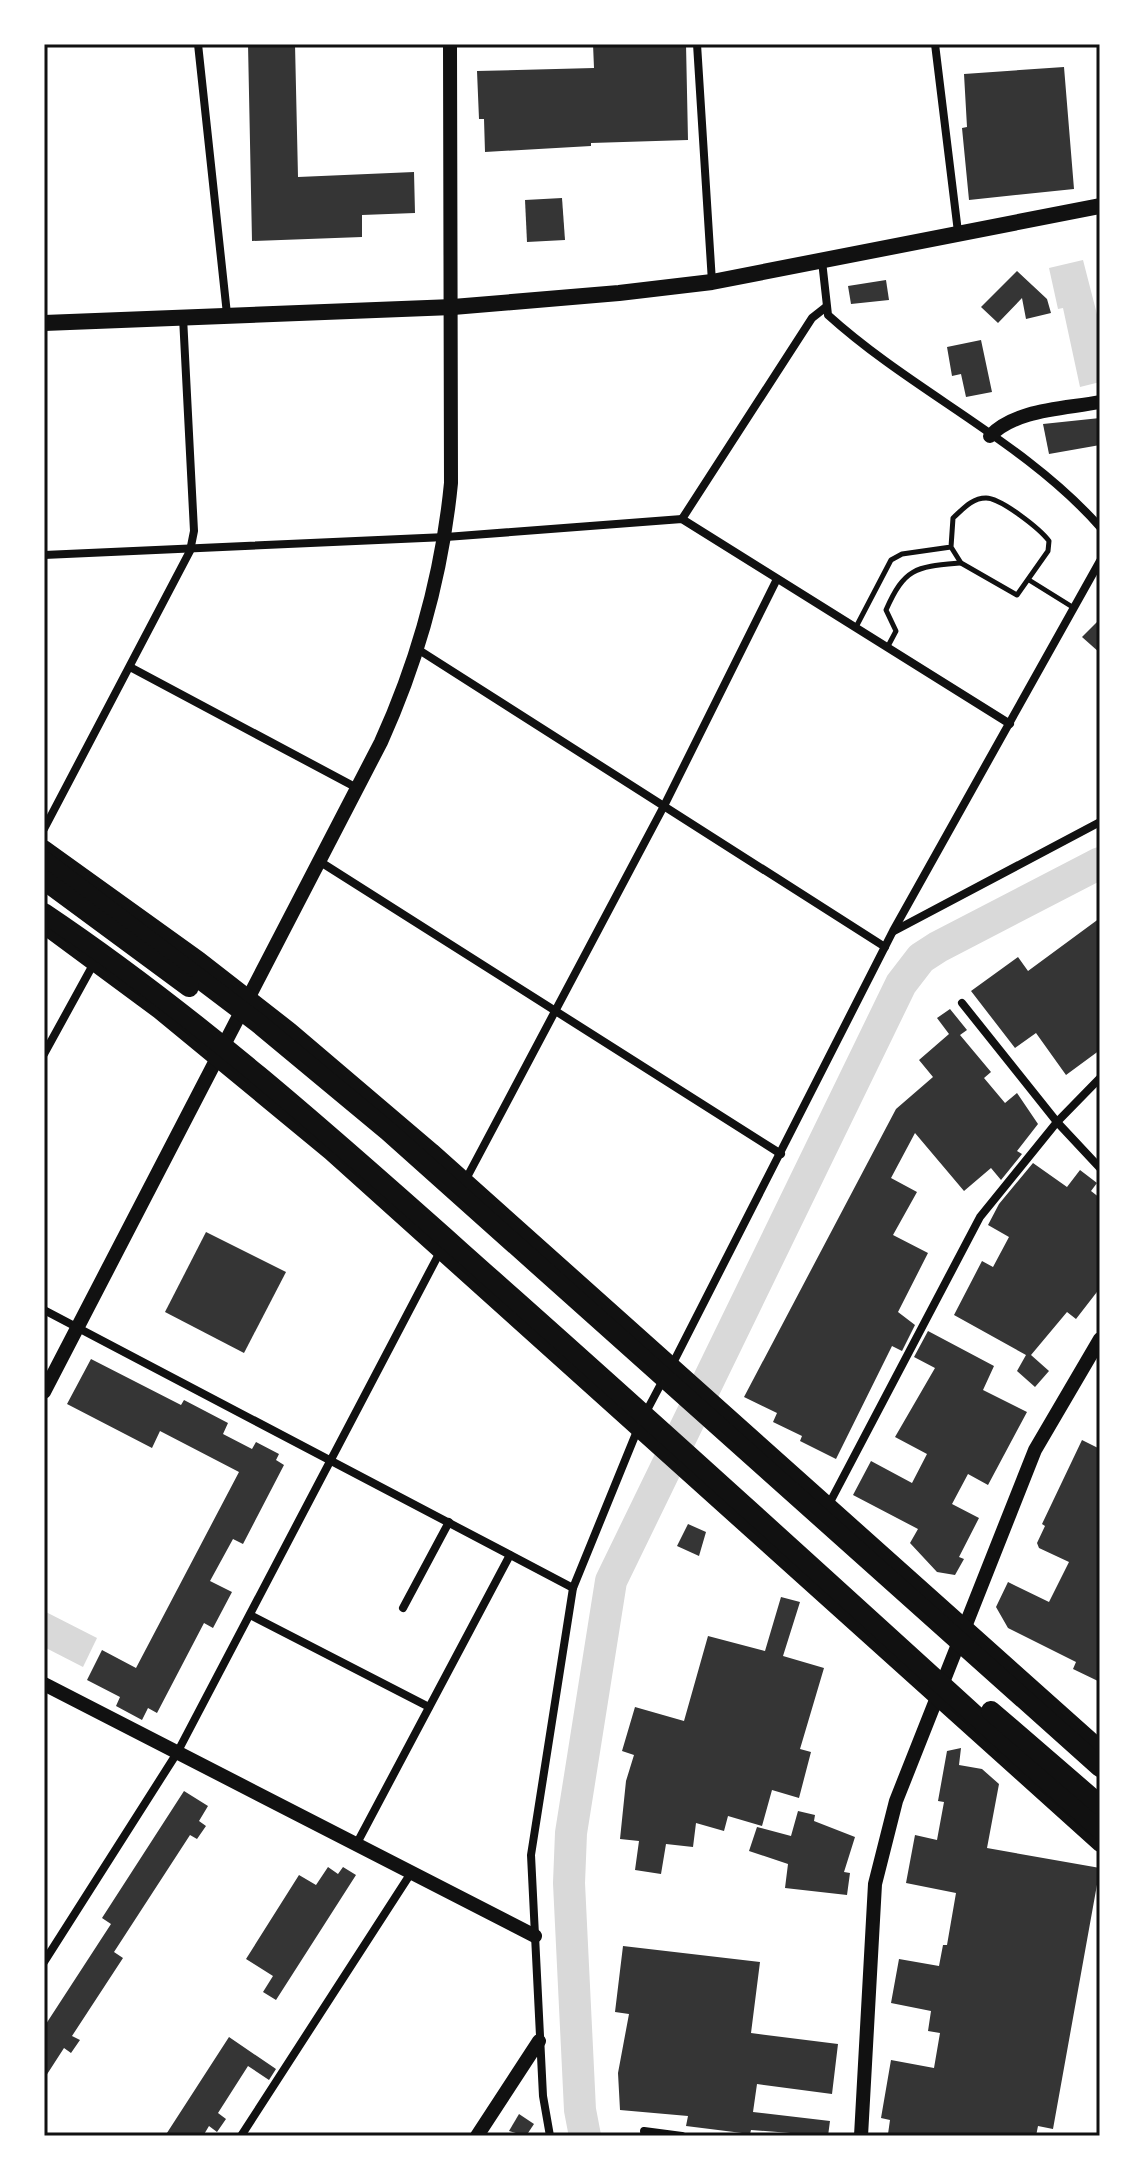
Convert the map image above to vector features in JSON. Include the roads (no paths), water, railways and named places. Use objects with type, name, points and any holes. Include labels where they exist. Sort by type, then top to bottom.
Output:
[{"type":"highway","points":[[44,861],[258,1023],[532,1257],[1100,1767]]},
{"type":"highway","points":[[44,880],[284,1059],[532,1257]]},
{"type":"highway","points":[[44,913],[156,994],[270,1085],[731,1492],[1100,1829]]},
{"type":"highway","points":[[731,1492],[888,1620],[1100,1805]]},
{"type":"main road","points":[[44,323],[453,307],[712,282],[1100,206]]},
{"type":"main road","points":[[44,848],[248,997],[465,1181],[1100,1748]]},
{"type":"main road","points":[[44,926],[217,1058],[442,1249],[1100,1844]]},
{"type":"street","points":[[198,44],[227,314]]},
{"type":"street","points":[[44,1392],[357,788],[401,698],[419,650],[446,537],[451,483],[453,307],[450,44]]},
{"type":"street","points":[[697,44],[712,282]]},
{"type":"street","points":[[935,44],[958,232]]},
{"type":"street","points":[[822,261],[826,307],[836,322],[1069,492],[1100,527]]},
{"type":"street","points":[[682,519],[812,318],[826,307]]},
{"type":"street","points":[[44,829],[190,551],[194,531],[183,316]]},
{"type":"street","points":[[990,436],[1001,425],[1021,417],[1100,402]]},
{"type":"street","points":[[44,555],[190,551],[446,537],[682,519],[1010,724]]},
{"type":"street","points":[[550,2136],[539,2041],[531,1855],[573,1588],[638,1428],[893,931],[1100,561]]},
{"type":"street","points":[[465,1181],[665,804],[777,579]]},
{"type":"street","points":[[419,650],[885,947]]},
{"type":"street","points":[[130,667],[357,788]]},
{"type":"street","points":[[893,931],[1100,822]]},
{"type":"street","points":[[319,861],[781,1154]]},
{"type":"street","points":[[44,1054],[95,962]]},
{"type":"street","points":[[962,1003],[1057,1122],[1100,1168]]},
{"type":"street","points":[[828,1506],[980,1217],[1057,1122],[1100,1078]]},
{"type":"street","points":[[44,1962],[177,1753],[442,1249]]},
{"type":"street","points":[[44,1310],[573,1588]]},
{"type":"street","points":[[861,2136],[875,1884],[896,1801],[1035,1450],[1100,1339]]},
{"type":"street","points":[[403,1608],[449,1522]]},
{"type":"street","points":[[356,1845],[510,1555]]},
{"type":"street","points":[[250,1615],[429,1707]]},
{"type":"street","points":[[44,1684],[535,1936]]},
{"type":"street","points":[[241,2136],[411,1873]]},
{"type":"street","points":[[477,2136],[539,2041]]},
{"type":"street","points":[[644,2131],[682,2136]]},
{"type":"lane","points":[[988,498],[1041,530],[1049,541],[1048,551],[1017,595],[961,563],[951,547],[953,518],[971,501],[988,498]]},
{"type":"lane","points":[[855,628],[891,560],[902,554],[951,547]]},
{"type":"lane","points":[[887,648],[896,631],[886,610],[904,576],[915,569],[961,563]]},
{"type":"lane","points":[[1029,580],[1075,609]]},
{"type":"waterway","points":[[585,2136],[580,2110],[569,1883],[571,1833],[611,1581],[901,984],[921,958],[938,947],[1100,863]]}]
